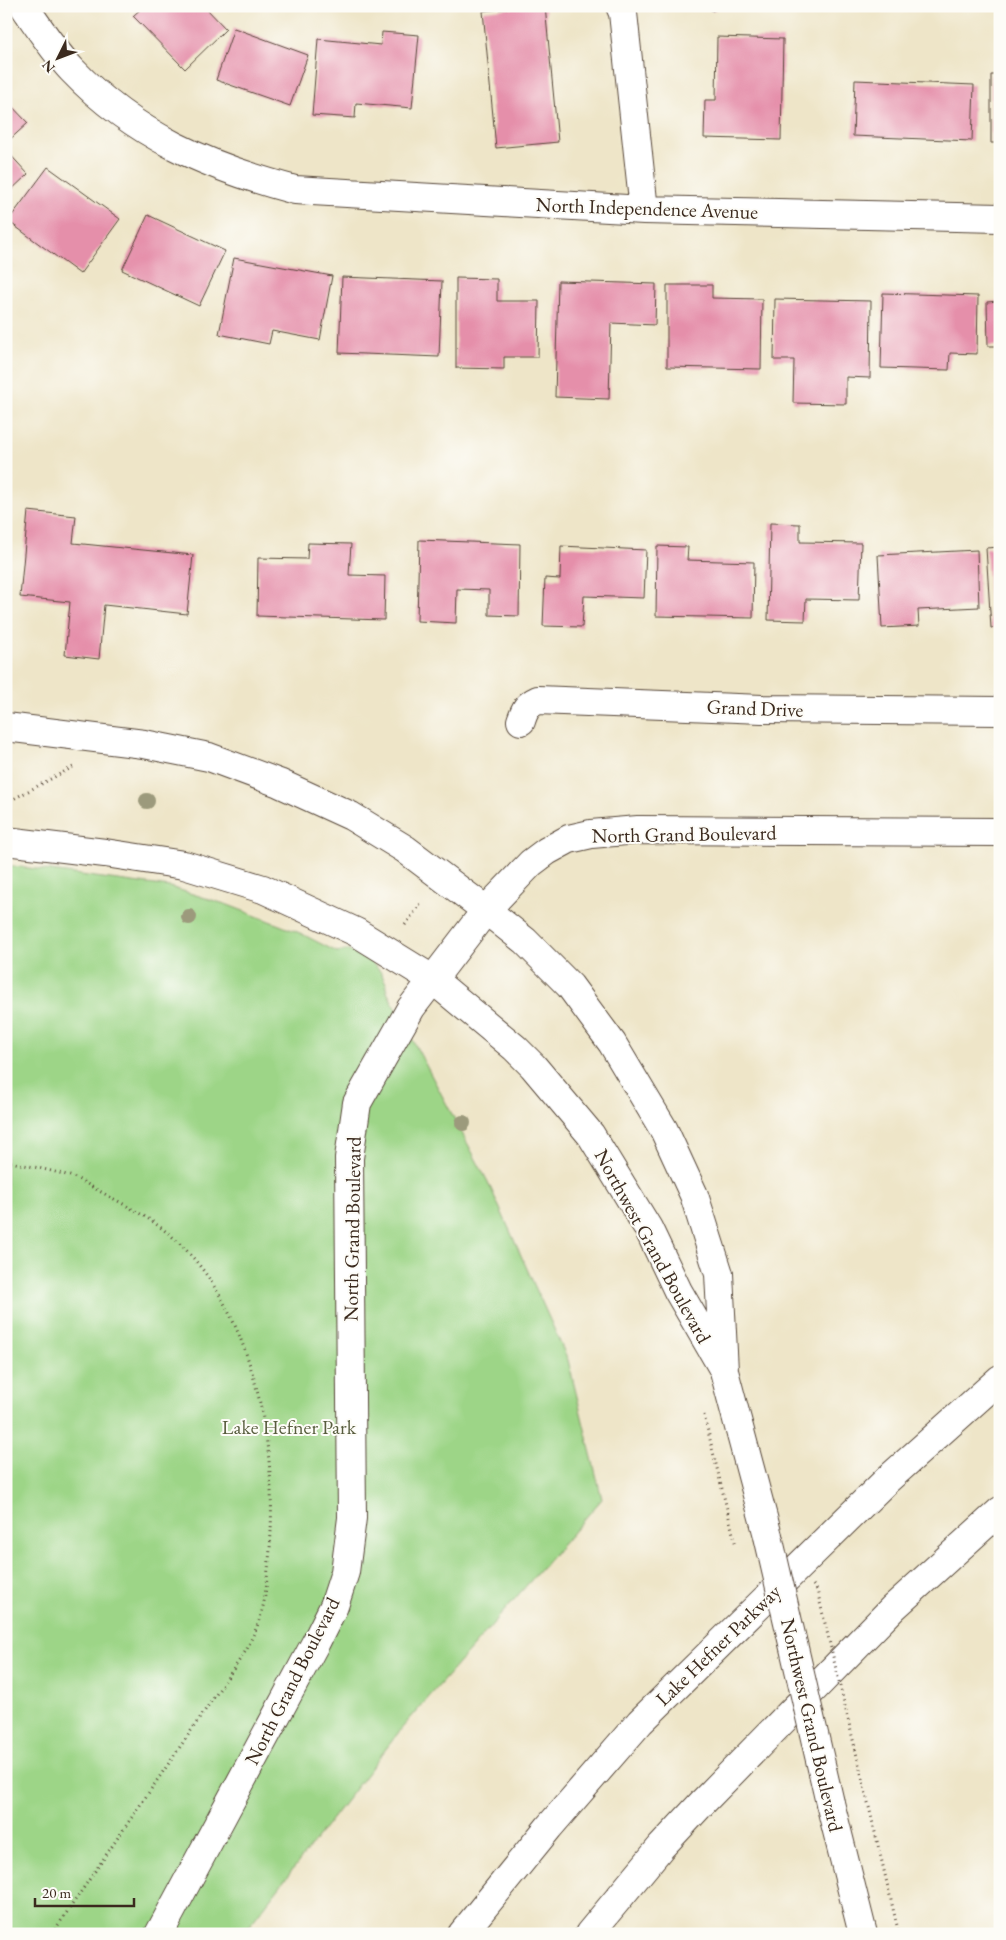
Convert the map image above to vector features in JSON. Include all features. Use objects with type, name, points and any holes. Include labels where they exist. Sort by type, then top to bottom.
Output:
[{"type":"main road","name":"North Independence Avenue","points":[[24,6],[43,34],[72,70],[108,103],[150,135],[196,157],[246,177],[295,190],[644,210],[1000,218]]},
{"type":"main road","points":[[620,6],[623,13],[644,210]]},
{"type":"main road","name":"Grand Drive","points":[[521,721],[525,709],[538,700],[772,709],[1000,711]]},
{"type":"main road","name":"Northwest Grand Boulevard","points":[[6,727],[144,744],[209,757],[279,783],[352,816],[405,848],[525,941],[570,986],[612,1043],[664,1130],[694,1195],[719,1274],[724,1371],[768,1536],[830,1803],[863,1934]]},
{"type":"main road","name":"North Grand Boulevard","points":[[159,1934],[316,1642],[334,1606],[345,1572],[352,1518],[350,1148],[357,1103],[403,1020],[432,979],[486,910],[516,877],[547,851],[569,839],[591,834],[638,830],[1000,832]]},
{"type":"main road","name":"Northwest Grand Boulevard","points":[[6,841],[184,865],[263,889],[356,932],[432,979],[527,1060],[591,1135],[648,1228],[678,1291],[724,1371]]},
{"type":"main road","name":"Lake Hefner Parkway","points":[[462,1934],[549,1827],[640,1722],[887,1480],[1000,1379]]},
{"type":"main road","points":[[590,1934],[661,1847],[717,1788],[893,1608],[1000,1510]]},
{"type":"path","points":[[6,803],[81,763]]},
{"type":"path","points":[[405,925],[422,902]]},
{"type":"path","points":[[6,1161],[74,1177],[150,1219],[176,1241],[200,1266],[232,1320],[252,1369],[264,1422],[271,1470],[273,1514],[265,1599],[259,1621],[247,1648],[52,1934]]},
{"type":"path","name":"Northwest Grand Boulevard","points":[[860,1773],[899,1934]]},
{"type":"green space","name":"Lake Hefner Park","points":[[6,865],[170,887],[228,905],[300,933],[337,952],[349,950],[369,960],[380,971],[386,983],[387,992],[488,1182],[568,1360],[602,1499],[402,1728],[243,1934],[6,1934]]},
{"type":"building","points":[[144,6],[204,6],[226,29],[185,69],[133,16]]},
{"type":"building","points":[[545,6],[558,142],[496,148],[483,11]]},
{"type":"building","points":[[710,6],[723,6],[712,11]]},
{"type":"building","points":[[234,28],[308,55],[290,106],[216,80]]},
{"type":"building","points":[[382,32],[419,35],[412,108],[356,103],[355,118],[312,115],[318,39],[381,45]]},
{"type":"building","points":[[717,37],[783,39],[781,140],[704,138],[705,100],[716,100]]},
{"type":"building","points":[[991,75],[1000,75],[1000,143],[991,143]]},
{"type":"building","points":[[855,80],[974,85],[972,141],[853,136]]},
{"type":"building","points":[[6,100],[28,123],[6,143]]},
{"type":"building","points":[[6,150],[28,174],[6,195]]},
{"type":"building","points":[[48,167],[120,219],[80,274],[8,221]]},
{"type":"building","points":[[148,215],[225,251],[199,306],[122,270]]},
{"type":"building","points":[[234,258],[332,276],[320,340],[272,331],[269,344],[219,334]]},
{"type":"building","points":[[342,277],[442,281],[439,357],[339,353]]},
{"type":"building","points":[[456,278],[497,279],[497,301],[539,301],[538,357],[504,357],[504,369],[456,368]]},
{"type":"building","points":[[558,281],[656,284],[655,325],[611,323],[609,399],[555,397]]},
{"type":"building","points":[[667,285],[712,285],[712,298],[762,299],[761,369],[667,367]]},
{"type":"building","points":[[883,293],[978,296],[977,354],[950,353],[949,370],[881,368]]},
{"type":"building","points":[[775,299],[871,301],[870,378],[846,377],[846,404],[793,403],[794,360],[774,360]]},
{"type":"building","points":[[1000,301],[1000,346],[988,346],[987,302]]},
{"type":"building","points":[[28,511],[76,516],[73,543],[193,555],[187,614],[104,605],[99,659],[65,655],[70,602],[20,597]]},
{"type":"building","points":[[770,523],[800,524],[800,542],[861,543],[859,600],[806,599],[805,621],[768,620]]},
{"type":"building","points":[[419,540],[520,544],[519,616],[489,615],[489,590],[457,589],[456,623],[417,621]]},
{"type":"building","points":[[308,543],[351,544],[349,575],[385,576],[384,620],[257,616],[258,558],[307,559]]},
{"type":"building","points":[[561,546],[646,550],[644,598],[584,596],[582,627],[543,626],[545,578],[560,579]]},
{"type":"building","points":[[657,546],[688,547],[687,560],[754,562],[753,618],[656,616]]},
{"type":"building","points":[[1000,547],[1000,627],[991,628],[986,548]]},
{"type":"building","points":[[977,550],[979,607],[918,610],[919,626],[882,628],[878,555]]}]
